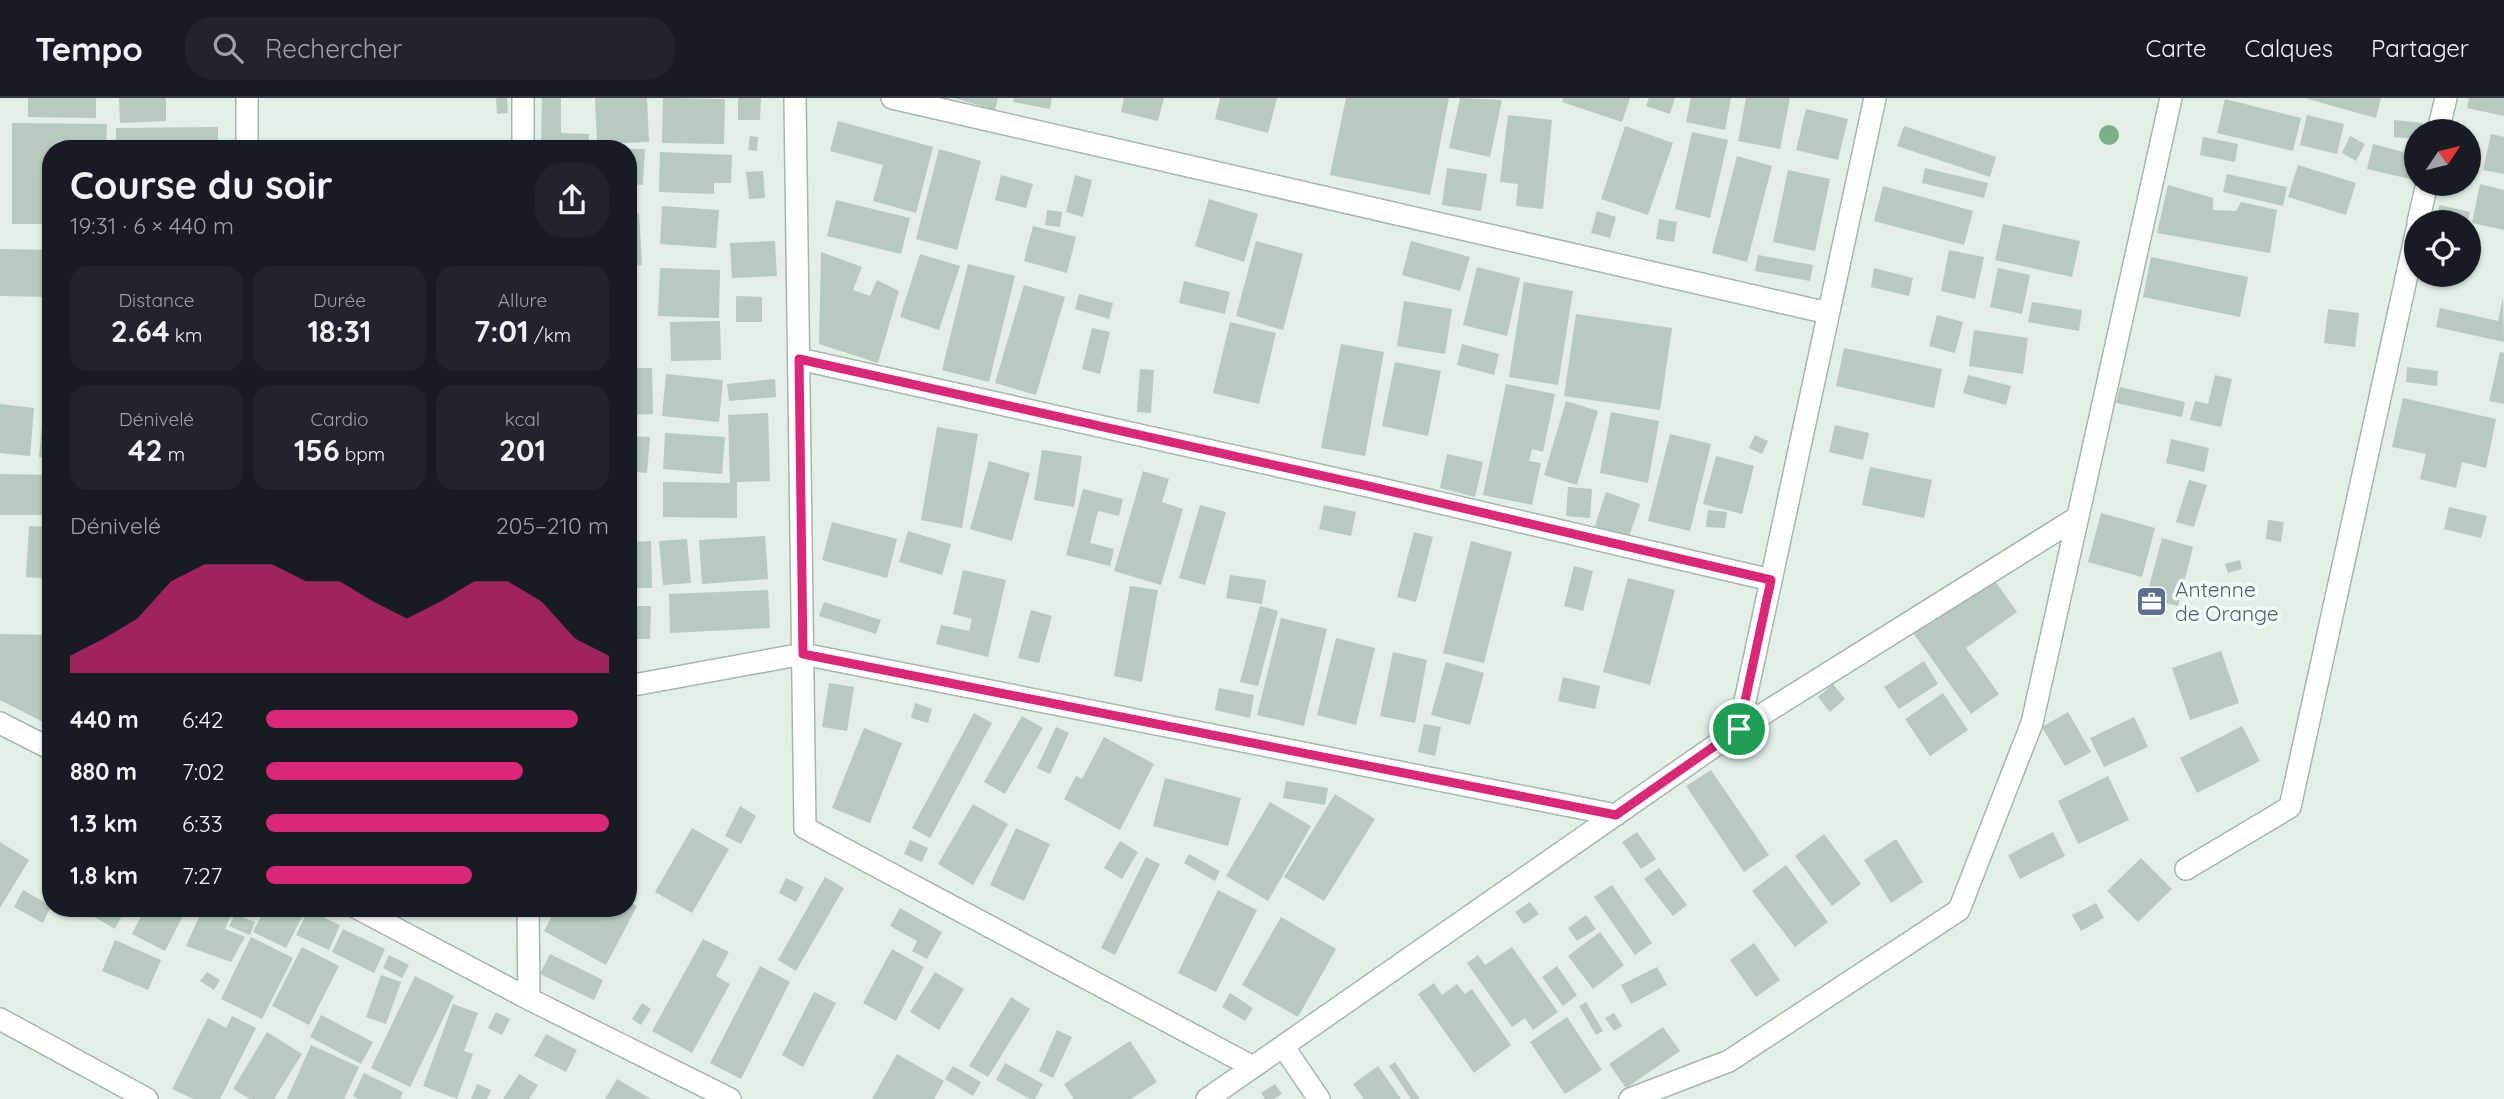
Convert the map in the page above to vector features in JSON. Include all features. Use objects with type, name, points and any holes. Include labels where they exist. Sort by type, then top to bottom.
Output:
[{"type":"street","points":[[247,98],[247,140]]},
{"type":"street","points":[[523,98],[523,140]]},
{"type":"street","points":[[795,98],[805,828],[1253,1067]]},
{"type":"street","points":[[891,98],[1828,313]]},
{"type":"street","points":[[1739,729],[1875,98]]},
{"type":"street","points":[[1630,1099],[1729,1061],[1959,910],[2032,723],[2171,98]]},
{"type":"street","points":[[2441,119],[2445,98]]},
{"type":"street","points":[[2186,869],[2290,807],[2404,287]]},
{"type":"street","points":[[799,359],[1368,486],[1771,580]]},
{"type":"street","points":[[1207,1099],[1739,729],[2078,517]]},
{"type":"street","points":[[637,684],[803,654],[1616,815]]},
{"type":"street","points":[[0,723],[42,744]]},
{"type":"street","points":[[374,917],[695,1091],[730,1099]]},
{"type":"street","points":[[528,917],[529,999]]},
{"type":"street","points":[[0,1019],[147,1099]]},
{"type":"street","points":[[1283,1046],[1319,1099]]},
{"type":"building","points":[[28,98],[96,98],[96,118],[28,117]]},
{"type":"building","points":[[119,98],[166,98],[166,121],[120,123]]},
{"type":"building","points":[[496,98],[507,98],[508,113],[497,114]]},
{"type":"building","points":[[542,98],[561,98],[561,133],[589,134],[589,140],[541,140]]},
{"type":"building","points":[[595,98],[647,98],[649,142],[597,140]]},
{"type":"building","points":[[663,98],[725,99],[724,144],[662,143]]},
{"type":"building","points":[[738,98],[761,98],[760,120],[738,120]]},
{"type":"building","points":[[954,98],[998,98],[995,110]]},
{"type":"building","points":[[1014,98],[1052,98],[1050,109],[1013,102]]},
{"type":"building","points":[[1124,98],[1164,98],[1158,121],[1121,112]]},
{"type":"building","points":[[1220,98],[1277,98],[1268,133],[1215,119]]},
{"type":"building","points":[[1346,98],[1449,98],[1430,195],[1330,175]]},
{"type":"building","points":[[1460,98],[1502,100],[1490,157],[1449,148]]},
{"type":"building","points":[[1563,98],[1630,98],[1622,122],[1562,102]]},
{"type":"building","points":[[1649,98],[1675,98],[1670,114],[1646,106]]},
{"type":"building","points":[[1691,98],[1731,98],[1725,130],[1686,122]]},
{"type":"building","points":[[1746,98],[1790,98],[1780,149],[1738,141]]},
{"type":"building","points":[[2304,98],[2381,98],[2376,118]]},
{"type":"building","points":[[2469,98],[2504,98],[2504,116],[2467,108]]},
{"type":"building","points":[[2225,99],[2301,118],[2293,151],[2217,133]]},
{"type":"building","points":[[1806,109],[1848,119],[1838,160],[1796,150]]},
{"type":"building","points":[[1508,115],[1552,120],[1543,209],[1516,206],[1518,184],[1500,182]]},
{"type":"building","points":[[2307,115],[2344,124],[2337,154],[2300,145]]},
{"type":"building","points":[[2394,120],[2404,121],[2404,138],[2394,137]]},
{"type":"building","points":[[838,121],[933,147],[916,213],[873,201],[883,165],[830,151]]},
{"type":"building","points":[[12,123],[107,124],[106,140],[42,140],[42,224],[12,224]]},
{"type":"building","points":[[1625,126],[1673,143],[1648,215],[1601,199]]},
{"type":"building","points":[[1904,126],[1996,157],[1990,177],[1897,146]]},
{"type":"building","points":[[218,127],[218,140],[116,140],[116,128]]},
{"type":"building","points":[[1692,132],[1728,140],[1710,218],[1675,209]]},
{"type":"building","points":[[2491,134],[2504,137],[2504,174],[2483,170]]},
{"type":"building","points":[[750,136],[758,137],[757,151],[748,150]]},
{"type":"building","points":[[2350,136],[2365,144],[2356,161],[2342,153]]},
{"type":"building","points":[[2203,137],[2238,144],[2235,162],[2200,155]]},
{"type":"building","points":[[2373,144],[2404,152],[2404,178],[2367,169]]},
{"type":"building","points":[[637,149],[645,149],[643,185],[637,185]]},
{"type":"building","points":[[939,149],[981,161],[957,250],[916,239]]},
{"type":"building","points":[[660,152],[732,155],[731,183],[714,183],[714,194],[659,192]]},
{"type":"building","points":[[1737,156],[1772,166],[1747,262],[1712,253]]},
{"type":"building","points":[[2298,165],[2356,183],[2346,215],[2288,197]]},
{"type":"building","points":[[1447,168],[1487,174],[1481,211],[1442,205]]},
{"type":"building","points":[[1925,168],[1988,183],[1984,198],[1922,183]]},
{"type":"building","points":[[1788,170],[1830,179],[1815,251],[1773,242]]},
{"type":"building","points":[[763,171],[765,198],[749,199],[746,172]]},
{"type":"building","points":[[2227,174],[2287,187],[2283,206],[2223,192]]},
{"type":"building","points":[[1001,175],[1033,184],[1026,208],[995,200]]},
{"type":"building","points":[[1075,175],[1092,180],[1083,217],[1066,212]]},
{"type":"building","points":[[2482,184],[2504,190],[2504,230],[2481,225],[2481,210],[2475,210],[2478,196],[2482,196]]},
{"type":"building","points":[[2168,185],[2213,198],[2213,210],[2236,211],[2241,202],[2277,210],[2270,253],[2157,233]]},
{"type":"building","points":[[1883,186],[1973,211],[1964,245],[1874,221]]},
{"type":"building","points":[[1209,199],[1258,214],[1244,262],[1195,246]]},
{"type":"building","points":[[836,200],[910,218],[901,254],[827,236]]},
{"type":"building","points":[[2439,205],[2461,210],[2438,210]]},
{"type":"building","points":[[662,206],[719,210],[716,248],[660,244]]},
{"type":"building","points":[[1047,210],[1062,212],[1060,227],[1045,225]]},
{"type":"building","points":[[1597,211],[1616,217],[1610,238],[1591,233]]},
{"type":"building","points":[[637,214],[639,214],[642,265],[637,265]]},
{"type":"building","points":[[1659,219],[1677,222],[1674,242],[1656,239]]},
{"type":"building","points":[[2003,224],[2080,241],[2072,277],[1995,260]]},
{"type":"building","points":[[1033,226],[1076,237],[1067,273],[1024,261]]},
{"type":"building","points":[[775,241],[777,276],[732,278],[730,243]]},
{"type":"building","points":[[1256,241],[1303,254],[1283,330],[1236,316]]},
{"type":"building","points":[[1411,241],[1470,257],[1460,291],[1402,275]]},
{"type":"building","points":[[0,249],[42,250],[42,297],[0,296]]},
{"type":"building","points":[[1949,250],[1984,257],[1975,299],[1941,291]]},
{"type":"building","points":[[821,252],[862,267],[853,290],[870,296],[877,280],[899,291],[878,363],[819,344]]},
{"type":"building","points":[[920,254],[960,266],[939,330],[900,317]]},
{"type":"building","points":[[1758,255],[1813,265],[1810,281],[1755,271]]},
{"type":"building","points":[[2151,257],[2248,277],[2240,317],[2143,297]]},
{"type":"building","points":[[968,264],[1015,276],[989,382],[942,370]]},
{"type":"building","points":[[1477,267],[1520,278],[1507,336],[1463,325]]},
{"type":"building","points":[[660,268],[720,270],[719,318],[658,316]]},
{"type":"building","points":[[1874,268],[1913,278],[1909,296],[1871,287]]},
{"type":"building","points":[[1998,268],[2030,275],[2022,314],[1990,307]]},
{"type":"building","points":[[1184,281],[1230,292],[1225,314],[1179,303]]},
{"type":"building","points":[[1524,282],[1573,291],[1558,385],[1509,377]]},
{"type":"building","points":[[1024,285],[1065,297],[1036,395],[995,383]]},
{"type":"building","points":[[1079,294],[1113,303],[1109,319],[1075,309]]},
{"type":"building","points":[[736,296],[762,297],[762,322],[736,322]]},
{"type":"building","points":[[2503,297],[2504,342],[2436,327],[2440,308],[2498,321]]},
{"type":"building","points":[[1404,301],[1452,309],[1445,354],[1397,346]]},
{"type":"building","points":[[2032,302],[2082,310],[2079,331],[2028,322]]},
{"type":"building","points":[[2328,309],[2359,313],[2355,347],[2324,343]]},
{"type":"building","points":[[1576,314],[1672,328],[1660,410],[1564,396]]},
{"type":"building","points":[[1937,315],[1963,322],[1955,353],[1929,346]]},
{"type":"building","points":[[720,321],[721,360],[671,361],[670,322]]},
{"type":"building","points":[[1230,322],[1276,333],[1259,404],[1213,393]]},
{"type":"building","points":[[1092,328],[1110,332],[1100,374],[1082,369]]},
{"type":"building","points":[[1974,330],[2028,338],[2023,374],[1969,366]]},
{"type":"building","points":[[1341,344],[1384,352],[1365,456],[1321,448]]},
{"type":"building","points":[[1462,344],[1499,354],[1494,375],[1457,365]]},
{"type":"building","points":[[1844,348],[1942,369],[1934,408],[1836,386]]},
{"type":"building","points":[[2500,352],[2504,353],[2504,404],[2489,401]]},
{"type":"building","points":[[1395,362],[1441,371],[1428,436],[1382,426]]},
{"type":"building","points":[[2407,367],[2438,371],[2437,386],[2406,382]]},
{"type":"building","points":[[637,368],[652,368],[653,414],[637,415]]},
{"type":"building","points":[[1140,369],[1154,370],[1151,413],[1137,412]]},
{"type":"building","points":[[666,374],[723,380],[719,422],[662,416]]},
{"type":"building","points":[[1968,375],[2011,386],[2006,405],[1963,393]]},
{"type":"building","points":[[2215,375],[2232,379],[2221,427],[2190,420],[2195,401],[2208,404]]},
{"type":"building","points":[[775,379],[776,397],[729,401],[727,384]]},
{"type":"building","points":[[1506,384],[1555,394],[1543,452],[1532,449],[1529,461],[1541,463],[1532,505],[1483,495]]},
{"type":"building","points":[[2120,387],[2185,402],[2182,417],[2116,403]]},
{"type":"building","points":[[2403,398],[2496,419],[2486,468],[2462,462],[2456,488],[2420,479],[2426,454],[2392,447]]},
{"type":"building","points":[[1566,401],[1598,411],[1577,485],[1544,475]]},
{"type":"building","points":[[0,404],[34,408],[30,456],[0,453]]},
{"type":"building","points":[[1611,412],[1659,421],[1648,483],[1600,473]]},
{"type":"building","points":[[768,413],[770,481],[737,482],[737,518],[663,517],[663,482],[730,483],[728,415]]},
{"type":"building","points":[[1835,425],[1869,433],[1863,460],[1829,452]]},
{"type":"building","points":[[42,426],[42,457],[39,457]]},
{"type":"building","points":[[937,427],[978,434],[962,528],[921,520]]},
{"type":"building","points":[[665,433],[725,437],[722,474],[663,469]]},
{"type":"building","points":[[1670,434],[1711,444],[1690,531],[1648,521]]},
{"type":"building","points":[[1755,435],[1768,441],[1762,454],[1749,448]]},
{"type":"building","points":[[637,436],[650,437],[647,473],[637,472]]},
{"type":"building","points":[[2171,439],[2209,448],[2204,472],[2166,463]]},
{"type":"building","points":[[1042,450],[1082,456],[1074,507],[1034,500]]},
{"type":"building","points":[[1447,454],[1483,462],[1475,497],[1440,488]]},
{"type":"building","points":[[1716,456],[1754,466],[1742,514],[1703,504]]},
{"type":"building","points":[[989,461],[1030,473],[1012,541],[970,529]]},
{"type":"building","points":[[1870,467],[1932,480],[1924,518],[1862,505]]},
{"type":"building","points":[[1143,471],[1169,479],[1162,502],[1183,509],[1161,585],[1114,571]]},
{"type":"building","points":[[0,474],[42,475],[42,515],[0,515]]},
{"type":"building","points":[[2189,480],[2207,485],[2194,527],[2176,522]]},
{"type":"building","points":[[1568,487],[1592,489],[1590,518],[1566,516]]},
{"type":"building","points":[[1083,489],[1123,499],[1119,516],[1098,511],[1090,543],[1114,549],[1110,566],[1066,555]]},
{"type":"building","points":[[1606,492],[1640,504],[1629,537],[1595,526]]},
{"type":"building","points":[[1200,505],[1226,512],[1205,585],[1179,578]]},
{"type":"building","points":[[1324,505],[1356,512],[1351,536],[1319,529]]},
{"type":"building","points":[[2449,507],[2487,516],[2481,538],[2444,529]]},
{"type":"building","points":[[1708,510],[1727,512],[1725,528],[1706,527]]},
{"type":"building","points":[[2101,513],[2155,528],[2142,577],[2088,562]]},
{"type":"building","points":[[2268,520],[2284,522],[2281,542],[2266,539]]},
{"type":"building","points":[[832,522],[897,539],[887,578],[822,560]]},
{"type":"building","points":[[29,526],[42,527],[42,578],[26,577]]},
{"type":"building","points":[[908,531],[951,544],[942,575],[899,562]]},
{"type":"building","points":[[1414,532],[1433,537],[1416,602],[1397,597]]},
{"type":"building","points":[[765,536],[768,579],[702,584],[699,540]]},
{"type":"building","points":[[2162,538],[2193,547],[2178,606],[2146,598]]},
{"type":"building","points":[[687,539],[691,583],[663,585],[659,541]]},
{"type":"building","points":[[651,541],[652,588],[637,588],[637,542]]},
{"type":"building","points":[[1471,541],[1512,552],[1484,663],[1443,653]]},
{"type":"building","points":[[2240,560],[2242,569],[2228,573],[2225,564]]},
{"type":"building","points":[[1574,566],[1593,571],[1583,611],[1564,606]]},
{"type":"building","points":[[963,570],[1006,580],[988,657],[936,644],[941,625],[969,631],[972,619],[953,614]]},
{"type":"building","points":[[1990,574],[2017,612],[1966,648],[1999,694],[1971,714],[1911,630]]},
{"type":"building","points":[[1230,575],[1266,580],[1262,604],[1226,598]]},
{"type":"building","points":[[1628,578],[1675,590],[1650,685],[1603,672]]},
{"type":"building","points":[[1130,586],[1158,590],[1142,682],[1114,676]]},
{"type":"building","points":[[768,590],[770,628],[670,633],[669,594]]},
{"type":"building","points":[[824,602],[881,620],[876,634],[819,616]]},
{"type":"building","points":[[637,606],[651,606],[650,639],[637,639]]},
{"type":"building","points":[[1260,606],[1278,611],[1258,686],[1240,682]]},
{"type":"building","points":[[1031,610],[1052,616],[1039,663],[1018,658]]},
{"type":"building","points":[[1281,618],[1327,629],[1304,726],[1257,715]]},
{"type":"building","points":[[0,634],[42,635],[42,721],[0,700]]},
{"type":"building","points":[[1336,638],[1375,648],[1356,725],[1317,715]]},
{"type":"building","points":[[2221,651],[2239,703],[2190,720],[2172,668]]},
{"type":"building","points":[[1393,652],[1427,660],[1415,723],[1380,716]]},
{"type":"building","points":[[1924,661],[1938,684],[1899,709],[1884,687]]},
{"type":"building","points":[[1446,662],[1484,673],[1470,725],[1431,715]]},
{"type":"building","points":[[1563,677],[1600,686],[1595,709],[1558,701]]},
{"type":"building","points":[[829,683],[854,687],[847,731],[822,727]]},
{"type":"building","points":[[1833,684],[1845,699],[1830,712],[1818,697]]},
{"type":"building","points":[[1219,688],[1254,695],[1250,718],[1215,710]]},
{"type":"building","points":[[1943,693],[1968,730],[1930,756],[1905,719]]},
{"type":"building","points":[[915,703],[932,709],[928,723],[911,718]]},
{"type":"building","points":[[2068,712],[2091,752],[2065,766],[2042,727]]},
{"type":"building","points":[[974,713],[992,723],[930,838],[912,828]]},
{"type":"building","points":[[1022,716],[1043,728],[1005,794],[984,782]]},
{"type":"building","points":[[2134,717],[2148,747],[2104,767],[2090,738]]},
{"type":"building","points":[[1424,724],[1441,727],[1435,756],[1418,752]]},
{"type":"building","points":[[2242,726],[2260,761],[2197,793],[2180,758]]},
{"type":"building","points":[[1056,727],[1069,733],[1050,774],[1037,768]]},
{"type":"building","points":[[864,728],[902,743],[870,823],[832,808]]},
{"type":"building","points":[[1104,737],[1154,764],[1120,830],[1064,799],[1076,776],[1082,779]]},
{"type":"building","points":[[1711,770],[1769,855],[1744,872],[1686,786]]},
{"type":"building","points":[[2108,776],[2129,820],[2078,844],[2058,801]]},
{"type":"building","points":[[1165,778],[1241,798],[1228,846],[1153,826]]},
{"type":"building","points":[[1286,781],[1328,788],[1325,805],[1283,798]]},
{"type":"building","points":[[1335,794],[1375,819],[1324,901],[1284,877]]},
{"type":"building","points":[[1270,802],[1311,826],[1268,901],[1226,876]]},
{"type":"building","points":[[973,804],[1008,824],[973,885],[938,864]]},
{"type":"building","points":[[740,806],[756,816],[741,844],[725,836]]},
{"type":"building","points":[[692,828],[729,849],[692,913],[655,892]]},
{"type":"building","points":[[1016,828],[1050,844],[1024,901],[990,885]]},
{"type":"building","points":[[1637,832],[1656,859],[1641,869],[1622,842]]},
{"type":"building","points":[[2053,832],[2065,856],[2020,879],[2008,855]]},
{"type":"building","points":[[1824,834],[1861,884],[1832,906],[1795,856]]},
{"type":"building","points":[[1896,839],[1923,882],[1891,903],[1864,860]]},
{"type":"building","points":[[910,840],[928,848],[922,862],[904,854]]},
{"type":"building","points":[[1120,841],[1138,852],[1122,879],[1104,868]]},
{"type":"building","points":[[0,842],[29,860],[0,908]]},
{"type":"building","points":[[1189,854],[1220,871],[1215,881],[1184,863]]},
{"type":"building","points":[[1146,857],[1160,864],[1115,955],[1101,948]]},
{"type":"building","points":[[2141,858],[2172,889],[2138,922],[2107,891]]},
{"type":"building","points":[[1786,865],[1828,922],[1795,947],[1752,891]]},
{"type":"building","points":[[1659,868],[1687,905],[1673,916],[1644,879]]},
{"type":"building","points":[[825,877],[844,888],[796,971],[778,960]]},
{"type":"building","points":[[786,878],[804,887],[796,902],[779,893]]},
{"type":"building","points":[[1612,885],[1652,943],[1635,955],[1594,897]]},
{"type":"building","points":[[23,890],[42,901],[42,917],[46,917],[43,923],[14,907]]},
{"type":"building","points":[[1218,890],[1257,910],[1216,992],[1178,973]]},
{"type":"building","points":[[1530,902],[1539,914],[1524,924],[1515,912]]},
{"type":"building","points":[[2096,903],[2104,918],[2081,931],[2072,915]]},
{"type":"building","points":[[900,908],[942,932],[927,959],[912,951],[917,941],[890,926]]},
{"type":"building","points":[[1586,915],[1596,929],[1577,941],[1568,928]]},
{"type":"building","points":[[94,917],[121,917],[115,929]]},
{"type":"building","points":[[140,917],[182,917],[165,951],[132,934]]},
{"type":"building","points":[[199,917],[230,917],[225,929],[245,937],[231,962],[186,946]]},
{"type":"building","points":[[234,917],[255,922],[250,935],[229,926]]},
{"type":"building","points":[[260,917],[302,917],[286,948],[253,932]]},
{"type":"building","points":[[305,917],[323,917],[340,925],[329,950],[296,935]]},
{"type":"building","points":[[551,917],[631,917],[606,965],[544,931]]},
{"type":"building","points":[[1281,917],[1336,949],[1298,1017],[1242,985]]},
{"type":"building","points":[[343,929],[385,949],[374,973],[332,952]]},
{"type":"building","points":[[1600,932],[1624,965],[1593,989],[1568,956]]},
{"type":"building","points":[[251,937],[293,958],[262,1019],[221,999]]},
{"type":"building","points":[[703,939],[729,952],[716,976],[730,984],[692,1053],[652,1031]]},
{"type":"building","points":[[115,940],[161,960],[148,990],[102,971]]},
{"type":"building","points":[[1754,943],[1780,980],[1756,997],[1730,960]]},
{"type":"building","points":[[302,947],[339,966],[309,1025],[272,1006]]},
{"type":"building","points":[[1512,947],[1558,1012],[1533,1030],[1525,1018],[1512,1027],[1467,963],[1478,955],[1485,965]]},
{"type":"building","points":[[892,949],[924,967],[896,1021],[863,1003]]},
{"type":"building","points":[[550,954],[603,980],[594,1000],[540,974]]},
{"type":"building","points":[[389,955],[409,965],[402,978],[383,968]]},
{"type":"building","points":[[760,966],[790,982],[741,1079],[710,1063]]},
{"type":"building","points":[[1557,966],[1577,995],[1563,1006],[1542,977]]},
{"type":"building","points":[[1657,967],[1667,985],[1631,1004],[1621,985]]},
{"type":"building","points":[[207,972],[220,980],[214,990],[200,981]]},
{"type":"building","points":[[935,972],[964,989],[939,1030],[910,1012]]},
{"type":"building","points":[[381,975],[401,982],[386,1024],[366,1017]]},
{"type":"building","points":[[415,976],[454,996],[410,1087],[371,1068]]},
{"type":"building","points":[[1434,983],[1442,995],[1457,984],[1465,994],[1472,989],[1511,1045],[1474,1073],[1418,994]]},
{"type":"building","points":[[814,992],[836,1003],[803,1067],[782,1055]]},
{"type":"building","points":[[1230,993],[1253,1008],[1245,1021],[1222,1007]]},
{"type":"building","points":[[1011,997],[1030,1009],[988,1077],[969,1066]]},
{"type":"building","points":[[1586,1002],[1603,1031],[1596,1035],[1579,1006]]},
{"type":"building","points":[[642,1003],[651,1009],[641,1025],[632,1019]]},
{"type":"building","points":[[453,1004],[478,1013],[464,1051],[473,1054],[457,1099],[423,1086]]},
{"type":"building","points":[[496,1012],[510,1019],[502,1035],[488,1028]]},
{"type":"building","points":[[1614,1013],[1622,1026],[1614,1031],[1605,1018]]},
{"type":"building","points":[[321,1015],[373,1042],[361,1064],[310,1037]]},
{"type":"building","points":[[232,1016],[256,1028],[220,1099],[193,1099],[172,1089],[208,1018],[226,1028]]},
{"type":"building","points":[[1567,1017],[1602,1070],[1565,1094],[1530,1042]]},
{"type":"building","points":[[1663,1027],[1680,1051],[1626,1088],[1609,1064]]},
{"type":"building","points":[[1057,1030],[1072,1037],[1053,1078],[1039,1071]]},
{"type":"building","points":[[267,1032],[302,1054],[274,1099],[250,1099],[233,1089]]},
{"type":"building","points":[[546,1034],[577,1050],[566,1072],[534,1056]]},
{"type":"building","points":[[1130,1041],[1157,1082],[1131,1099],[1074,1099],[1064,1084]]},
{"type":"building","points":[[311,1045],[359,1067],[344,1099],[287,1099]]},
{"type":"building","points":[[897,1054],[944,1081],[934,1099],[872,1099]]},
{"type":"building","points":[[1395,1062],[1420,1099],[1411,1099],[1389,1066]]},
{"type":"building","points":[[1005,1063],[1043,1084],[1035,1099],[1030,1099],[996,1080]]},
{"type":"building","points":[[953,1066],[981,1082],[973,1096],[945,1079]]},
{"type":"building","points":[[1378,1066],[1401,1099],[1364,1099],[1353,1084]]},
{"type":"building","points":[[364,1073],[403,1092],[400,1099],[358,1099],[353,1096]]},
{"type":"building","points":[[519,1074],[538,1085],[529,1099],[503,1099]]},
{"type":"building","points":[[617,1079],[651,1099],[605,1099]]},
{"type":"building","points":[[477,1084],[491,1090],[487,1099],[471,1099]]},
{"type":"building","points":[[1275,1084],[1282,1094],[1274,1099],[1265,1099],[1261,1093]]},
{"type":"place","name":"Antenne de Orange","points":[[2152,602]]},
{"type":"route","points":[[799,359],[1368,486],[1771,580],[1739,729],[1616,815],[803,654],[799,359]]}]
